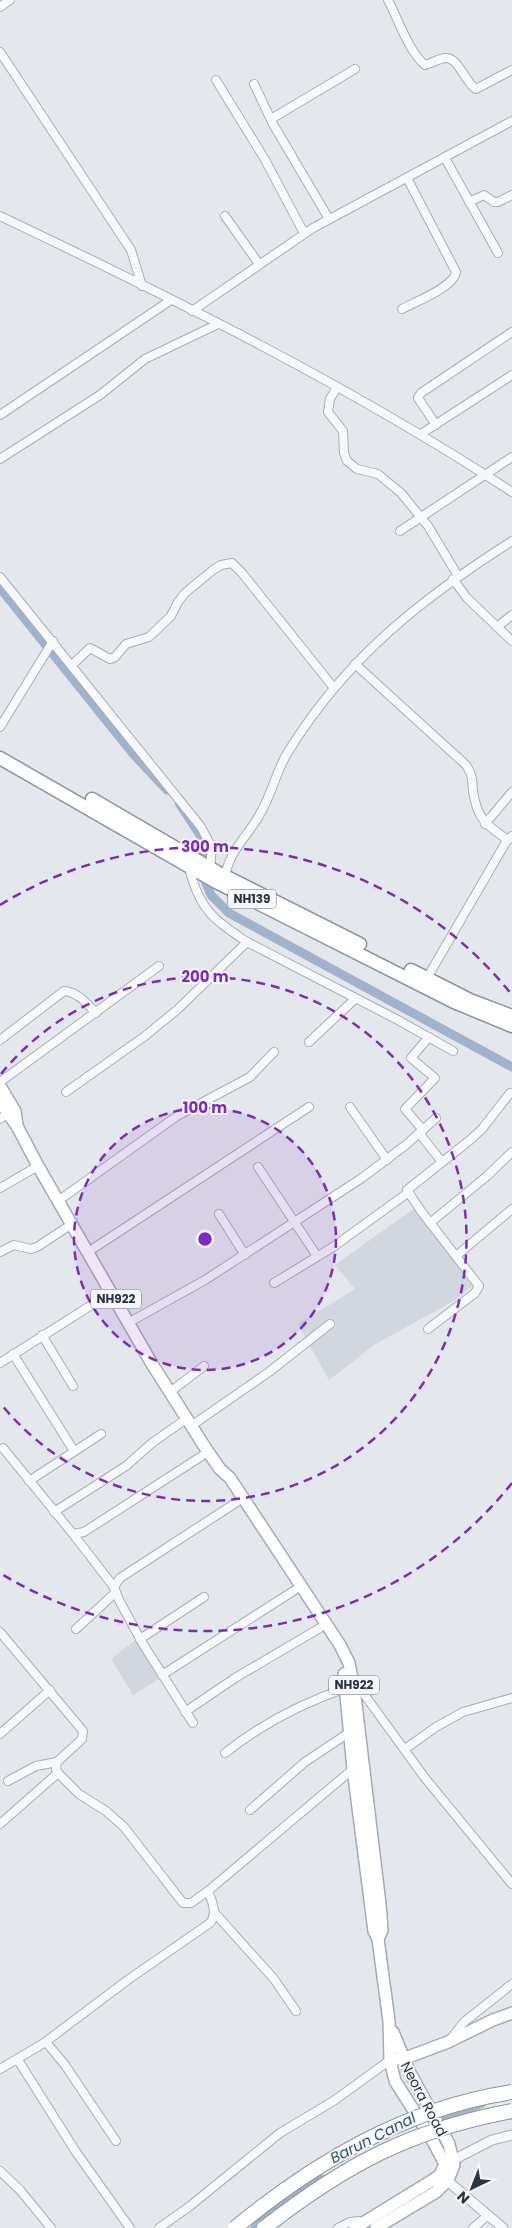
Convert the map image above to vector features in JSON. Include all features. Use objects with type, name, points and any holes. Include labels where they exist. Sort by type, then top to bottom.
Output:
[{"type":"highway","name":"NH139","points":[[0,748],[210,868],[225,881],[454,1002],[512,1026]]},
{"type":"highway","name":"NH139","points":[[0,758],[96,812],[189,868],[225,881],[470,1000],[512,1016]]},
{"type":"highway","points":[[235,2228],[305,2174],[377,2133],[450,2106],[512,2092]]},
{"type":"highway","points":[[264,2228],[330,2180],[382,2151],[456,2123],[512,2111]]},
{"type":"main road","points":[[0,1086],[15,1111],[17,1126]]},
{"type":"main road","points":[[0,1102],[3,1116],[17,1126]]},
{"type":"main road","name":"NH922","points":[[17,1126],[128,1323],[189,1423],[220,1469],[230,1478],[340,1645],[349,1663],[350,1688],[380,1904],[382,1930],[378,1939]]},
{"type":"main road","points":[[220,1469],[224,1482],[236,1502],[338,1657],[350,1688],[350,1732],[353,1769],[374,1931],[378,1939],[389,2021],[390,2060],[395,2081],[436,2134],[445,2164],[444,2178]]},
{"type":"main road","points":[[390,2060],[403,2059],[448,2042],[512,2013]]},
{"type":"main road","name":"Neora Road","points":[[389,2021],[403,2059],[436,2134],[448,2144],[453,2160]]},
{"type":"main road","points":[[376,2228],[436,2192],[454,2165],[453,2160]]},
{"type":"main road","points":[[361,2226],[444,2178]]},
{"type":"street","points":[[0,7],[10,0]]},
{"type":"street","points":[[388,0],[412,47],[425,65],[438,60],[450,59],[456,63],[471,87],[476,89],[512,70]]},
{"type":"street","points":[[0,52],[131,250],[142,286]]},
{"type":"street","points":[[271,118],[355,69]]},
{"type":"street","points":[[216,80],[264,158],[304,233]]},
{"type":"street","points":[[254,84],[271,118],[330,219]]},
{"type":"street","points":[[192,311],[304,233],[512,121]]},
{"type":"street","points":[[445,158],[498,253]]},
{"type":"street","points":[[402,309],[448,285],[456,277],[456,272],[407,178]]},
{"type":"street","points":[[470,202],[484,195],[494,202],[512,196]]},
{"type":"street","points":[[0,216],[171,300],[337,387],[421,434],[512,492]]},
{"type":"street","points":[[225,216],[258,264]]},
{"type":"street","points":[[0,415],[171,300]]},
{"type":"street","points":[[0,460],[100,395],[144,359],[218,324]]},
{"type":"street","points":[[436,425],[419,403],[418,398],[421,393],[512,332]]},
{"type":"street","points":[[421,434],[512,375]]},
{"type":"street","points":[[337,387],[330,400],[328,412],[343,431],[344,453],[347,461],[357,469],[371,471],[384,478],[401,493],[421,516],[467,598],[512,641]]},
{"type":"street","points":[[400,531],[512,457]]},
{"type":"street","points":[[225,881],[228,862],[260,814],[288,752],[334,688],[392,627],[456,577],[512,541]]},
{"type":"street","points":[[72,665],[90,648],[110,659],[115,657],[126,644],[149,637],[171,616],[185,592],[205,575],[228,563],[236,565],[334,688]]},
{"type":"street","points":[[0,577],[51,644],[72,665],[201,827],[212,848],[210,868]]},
{"type":"street","points":[[497,627],[512,615]]},
{"type":"street","points":[[0,727],[51,644]]},
{"type":"street","points":[[355,664],[466,765],[472,775],[477,811],[485,824],[510,838],[427,978]]},
{"type":"street","points":[[485,824],[512,792]]},
{"type":"street","points":[[189,868],[194,889],[206,908],[229,930],[247,942],[453,1051]]},
{"type":"street","points":[[66,1092],[165,1020],[247,942]]},
{"type":"street","points":[[0,1082],[159,966]]},
{"type":"street","points":[[0,1040],[64,991],[71,991],[78,995],[96,1013]]},
{"type":"street","points":[[309,1042],[356,998]]},
{"type":"street","points":[[429,1037],[411,1058],[435,1078],[405,1109],[442,1162]]},
{"type":"street","points":[[58,1201],[177,1116],[250,1077],[274,1052]]},
{"type":"street","points":[[428,1329],[479,1288],[478,1283],[430,1223],[407,1190],[482,1129],[510,1093]]},
{"type":"street","points":[[88,1252],[174,1198],[309,1107]]},
{"type":"street","points":[[350,1107],[387,1160]]},
{"type":"street","points":[[128,1323],[205,1280],[362,1178],[387,1160],[436,1118]]},
{"type":"street","points":[[430,1223],[487,1176],[512,1152]]},
{"type":"street","points":[[0,1188],[38,1166]]},
{"type":"street","points":[[258,1167],[317,1256]]},
{"type":"street","points":[[274,1283],[317,1256],[409,1192]]},
{"type":"street","points":[[456,1256],[512,1209]]},
{"type":"street","points":[[219,1214],[244,1254]]},
{"type":"street","points":[[0,1252],[14,1245],[31,1249],[37,1247],[72,1224]]},
{"type":"street","points":[[0,1363],[112,1292]]},
{"type":"street","points":[[54,1512],[126,1466],[152,1443],[189,1423],[269,1372],[330,1324]]},
{"type":"street","points":[[42,1335],[73,1386]]},
{"type":"street","points":[[13,1354],[74,1451]]},
{"type":"street","points":[[170,1392],[204,1366]]},
{"type":"street","points":[[29,1481],[101,1434]]},
{"type":"street","points":[[3,1448],[73,1534],[115,1590],[140,1639],[192,1723]]},
{"type":"street","points":[[73,1534],[84,1532],[208,1452]]},
{"type":"street","points":[[76,1629],[115,1590],[120,1578],[236,1502]]},
{"type":"street","points":[[162,1676],[295,1590]]},
{"type":"street","points":[[140,1639],[204,1597]]},
{"type":"street","points":[[185,1712],[236,1678],[320,1628]]},
{"type":"street","points":[[0,1632],[80,1726],[84,1735],[78,1744],[58,1762],[36,1766],[8,1781]]},
{"type":"street","points":[[225,1753],[274,1719],[312,1701],[350,1688],[366,1695],[448,1808],[512,1884]]},
{"type":"street","points":[[0,1734],[50,1690]]},
{"type":"street","points":[[405,1749],[436,1727],[462,1712],[512,1698]]},
{"type":"street","points":[[250,1810],[305,1762],[350,1732]]},
{"type":"street","points":[[58,1762],[56,1769],[58,1773],[79,1794],[106,1811],[124,1827],[184,1903],[191,1903],[208,1892],[353,1769]]},
{"type":"street","points":[[0,1824],[58,1773]]},
{"type":"street","points":[[0,2069],[46,2042],[129,1979],[210,1923],[214,1912],[208,1892]]},
{"type":"street","points":[[214,1912],[277,1983],[296,2011]]},
{"type":"street","points":[[448,2042],[464,2022],[512,1984]]},
{"type":"street","points":[[46,2042],[65,2065],[116,2141]]},
{"type":"street","points":[[18,2060],[70,2144],[130,2228]]},
{"type":"street","points":[[159,2228],[190,2206],[280,2133],[334,2100],[390,2060]]},
{"type":"street","points":[[453,2160],[492,2140],[512,2135]]},
{"type":"street","points":[[0,2171],[20,2190],[51,2228]]},
{"type":"street","points":[[444,2178],[503,2228]]},
{"type":"street","points":[[473,2228],[487,2216]]},
{"type":"street","points":[[338,2228],[350,2222],[359,2221],[361,2226]]},
{"type":"shaded area","points":[[418,1206],[480,1279],[457,1299],[374,1345],[329,1380],[298,1324],[355,1289],[335,1265]]},
{"type":"shaded area","points":[[142,1635],[165,1675],[133,1695],[111,1659]]},
{"type":"waterway","points":[[0,588],[134,755],[167,790]]},
{"type":"waterway","points":[[179,803],[200,835],[203,854]]},
{"type":"waterway","points":[[203,876],[211,895],[229,913],[512,1067]]},
{"type":"waterway","name":"Barun Canal","points":[[432,2124],[482,2103]]},
{"type":"waterway","name":"Barun Canal","points":[[255,2228],[295,2194],[322,2179]]}]
